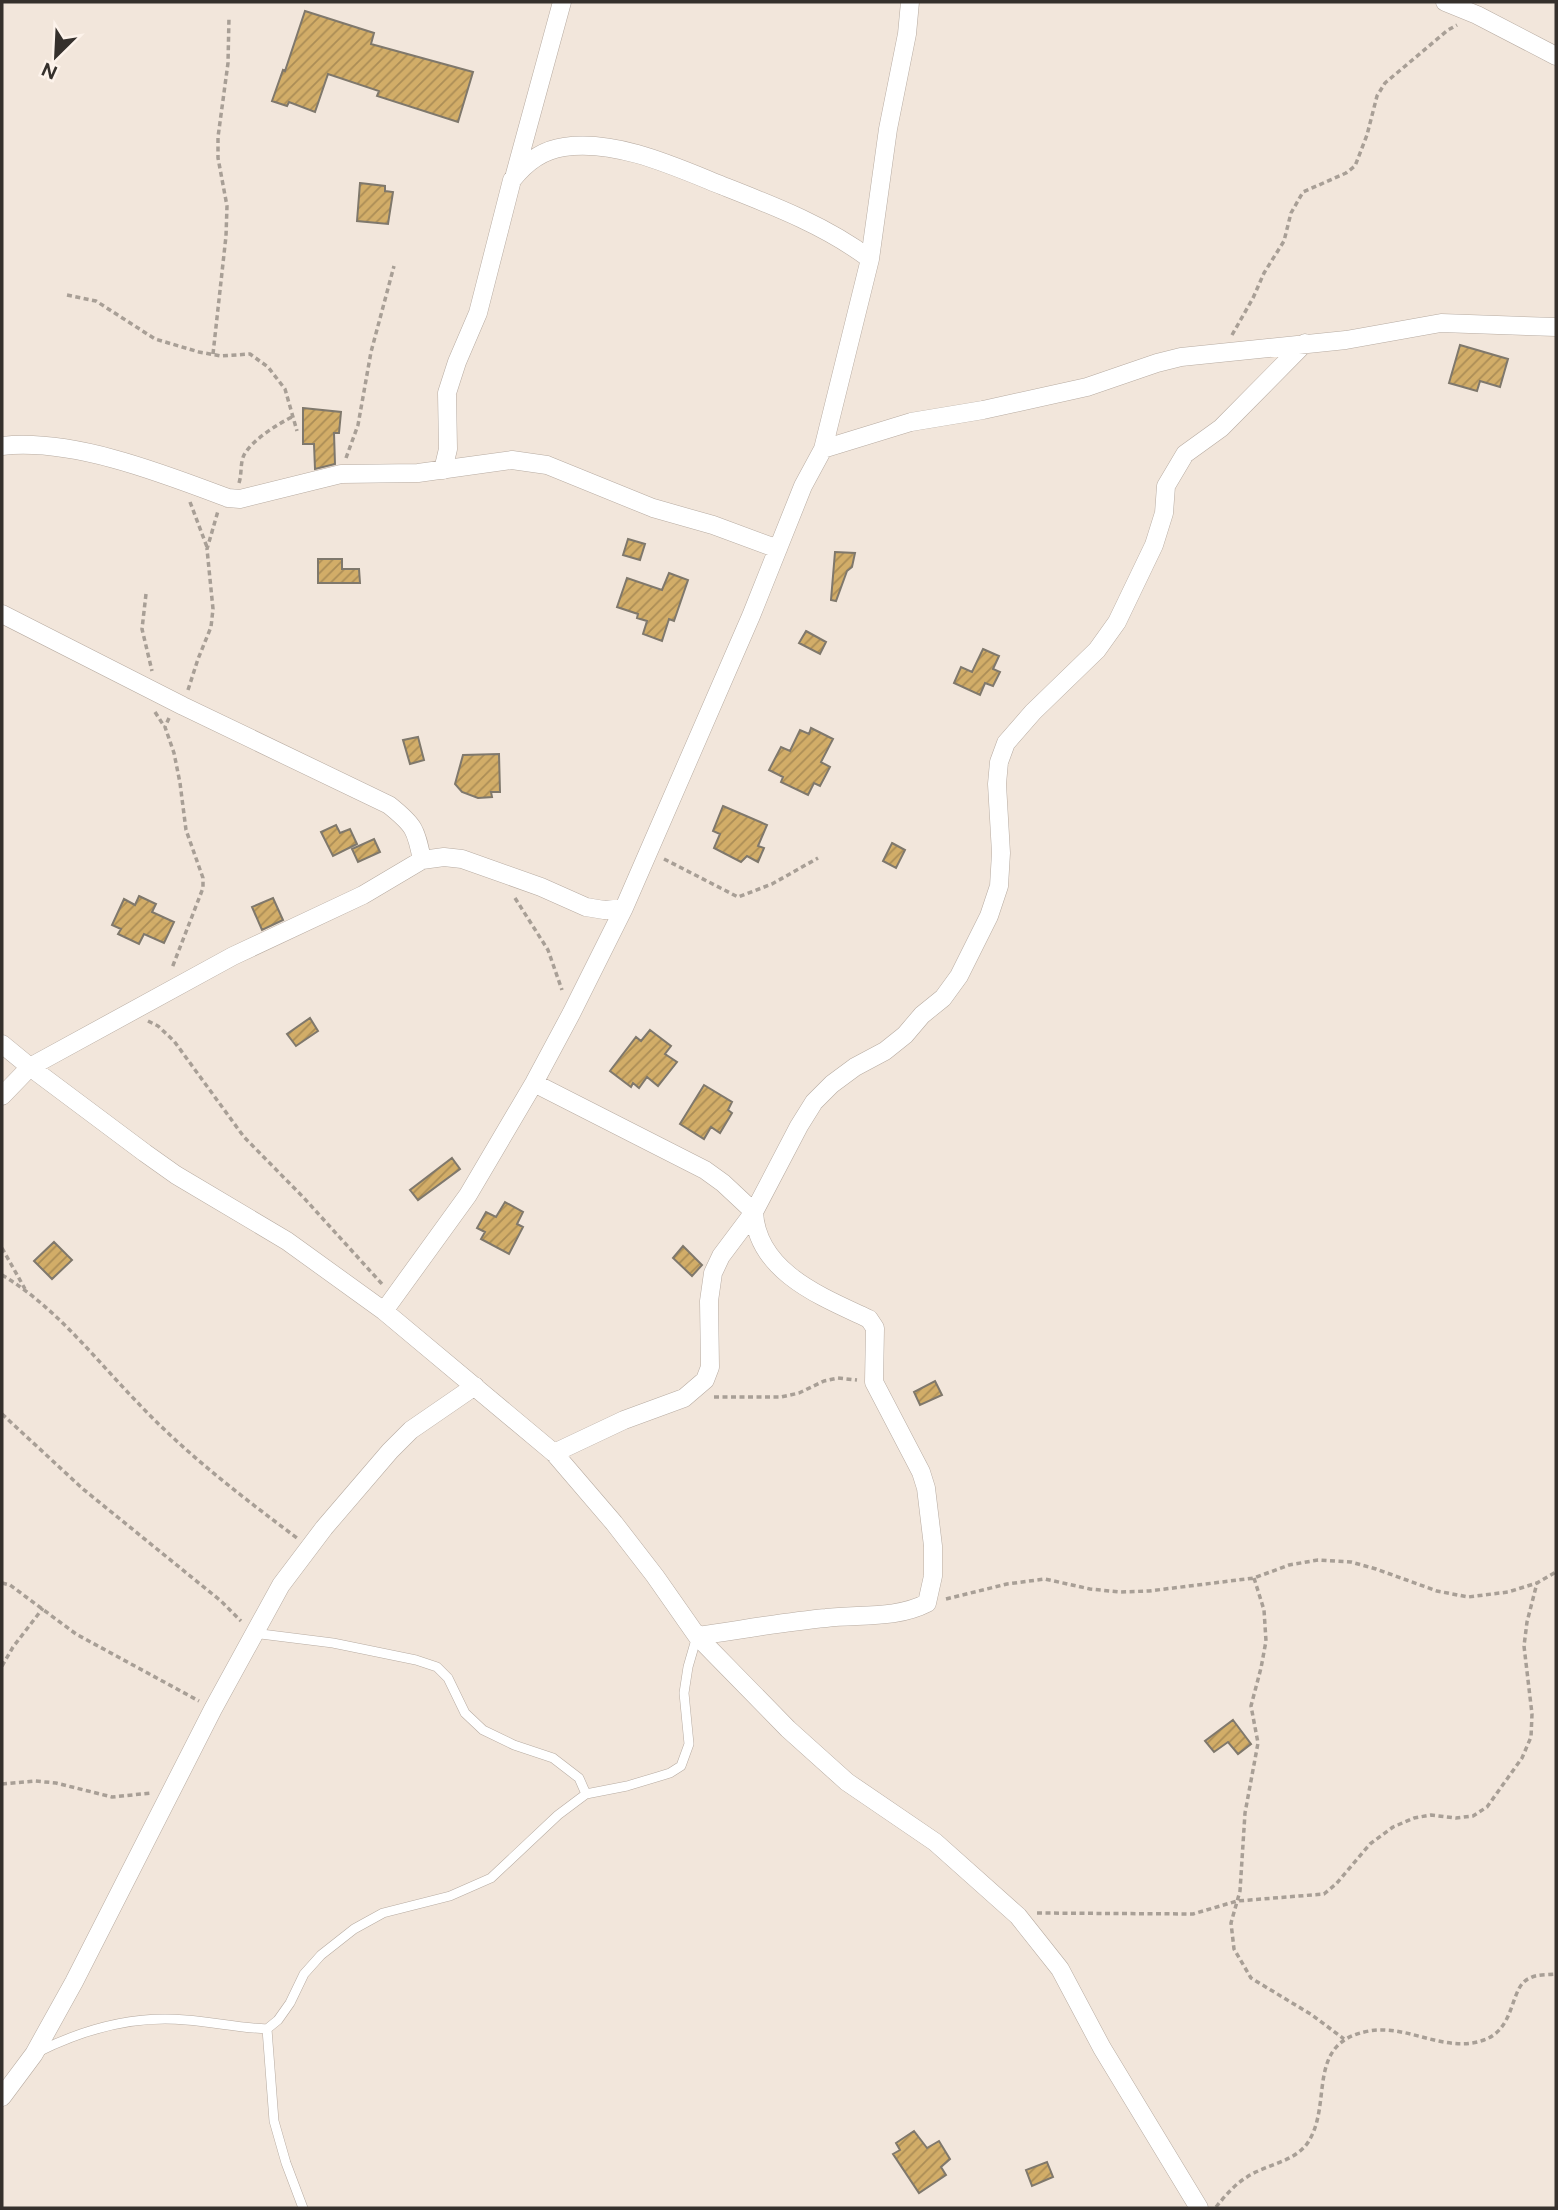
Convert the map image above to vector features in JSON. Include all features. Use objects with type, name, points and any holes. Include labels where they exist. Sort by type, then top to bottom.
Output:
[{"type":"street","points":[[515,176],[562,2]]},
{"type":"street","points":[[389,1304],[468,1195],[571,1014],[649,853],[803,486],[823,449],[870,259],[888,129],[908,34],[910,2]]},
{"type":"street","points":[[1445,2],[1477,15],[1556,56]]},
{"type":"street","points":[[443,470],[448,449],[447,393],[478,313],[512,180],[524,164],[544,152],[565,147],[627,152],[685,171],[825,230],[870,259]]},
{"type":"street","points":[[823,449],[911,422],[1087,387],[1181,357],[1346,340],[1441,323],[1556,327]]},
{"type":"street","points":[[554,1453],[624,1420],[684,1398],[705,1380],[710,1367],[709,1301],[713,1273],[720,1256],[754,1212],[799,1126],[814,1102],[832,1084],[855,1067],[885,1052],[943,998],[959,976],[989,916],[999,886],[1001,853],[997,783],[999,762],[1006,743],[1033,712],[1097,650],[1116,622],[1154,545],[1164,513],[1166,486],[1185,454],[1221,428],[1305,344]]},
{"type":"street","points":[[2,446],[23,444],[80,453],[132,465],[228,498],[240,499],[341,474],[443,470],[512,460],[547,465],[653,508],[713,525],[778,549]]},
{"type":"street","points":[[2,614],[183,706],[389,805],[409,821],[418,835],[422,860]]},
{"type":"street","points":[[2,1096],[30,1068],[261,942],[363,895],[422,860],[444,857],[462,859],[541,887],[586,907],[604,911],[624,908]]},
{"type":"street","points":[[2,1044],[30,1068],[176,1175],[389,1304],[475,1387],[554,1453],[614,1522],[697,1636],[788,1730],[846,1782],[935,1842],[1018,1916],[1060,1969],[1102,2048],[1199,2208]]},
{"type":"street","points":[[534,1083],[705,1170],[754,1212],[760,1242],[773,1261],[804,1287],[869,1319],[875,1328],[874,1382],[921,1472],[926,1488],[933,1546],[933,1576],[927,1602],[899,1613],[827,1618],[697,1636]]},
{"type":"street","points":[[2,2098],[34,2054],[74,1983],[213,1709],[281,1586],[309,1547],[390,1451],[411,1430],[475,1387]]},
{"type":"lane","points":[[253,1633],[333,1643],[438,1667],[448,1678],[465,1713],[483,1730],[561,1763],[579,1778],[586,1794]]},
{"type":"lane","points":[[34,2054],[69,2036],[101,2026],[145,2019],[182,2019],[267,2029],[278,2020],[290,2003],[304,1974],[321,1955],[354,1929],[383,1913],[450,1896],[491,1878],[558,1815],[586,1794],[647,1780],[670,1773],[681,1766],[689,1744],[684,1693],[697,1636]]},
{"type":"lane","points":[[267,2029],[274,2121],[303,2208]]},
{"type":"path","points":[[1225,352],[1235,327],[1254,298],[1264,273],[1284,241],[1291,213],[1303,191],[1346,173],[1355,166],[1367,135],[1377,96],[1385,83],[1448,30],[1477,15]]},
{"type":"path","points":[[213,354],[226,236],[226,206],[218,158],[218,137],[228,63],[229,17]]},
{"type":"path","points":[[341,474],[358,425],[371,352],[394,266]]},
{"type":"path","points":[[67,295],[96,301],[155,340],[213,354],[250,354],[268,367],[285,389],[297,431]]},
{"type":"path","points":[[207,549],[220,505],[238,485],[243,457],[274,426],[294,416]]},
{"type":"path","points":[[160,996],[203,888],[203,878],[186,830],[174,753],[165,727],[183,706],[192,674],[211,627],[213,609],[207,549],[190,501],[179,481]]},
{"type":"path","points":[[146,594],[142,629],[152,671],[150,689]]},
{"type":"path","points":[[649,853],[673,862],[738,897],[772,884],[818,858]]},
{"type":"path","points":[[511,894],[548,950],[571,1014]]},
{"type":"path","points":[[131,1012],[158,1026],[174,1041],[244,1137],[304,1198],[389,1304]]},
{"type":"path","points":[[2,1248],[26,1289]]},
{"type":"path","points":[[2,1275],[26,1289],[82,1342],[138,1404],[189,1453],[309,1547]]},
{"type":"path","points":[[684,1398],[780,1397],[799,1393],[824,1381],[838,1378],[874,1382]]},
{"type":"path","points":[[2,1414],[83,1489],[220,1601],[253,1633]]},
{"type":"path","points":[[927,1602],[1007,1584],[1045,1579],[1090,1589],[1120,1592],[1224,1583],[1254,1578],[1289,1565],[1318,1560],[1351,1562],[1437,1591],[1468,1597],[1508,1592],[1536,1583],[1556,1572]]},
{"type":"path","points":[[1254,1578],[1264,1610],[1266,1641],[1262,1668],[1251,1706],[1258,1743],[1248,1787],[1237,1901],[1231,1923],[1234,1949],[1251,1978],[1312,2015],[1344,2039]]},
{"type":"path","points":[[2,1583],[10,1585],[76,1634],[213,1709]]},
{"type":"path","points":[[1018,1916],[1055,1912],[1193,1914],[1237,1901],[1324,1894],[1336,1884],[1355,1858],[1393,1827],[1414,1818],[1431,1815],[1457,1818],[1473,1816],[1488,1808],[1522,1758],[1531,1737],[1532,1714],[1524,1646],[1536,1583]]},
{"type":"path","points":[[2,1666],[43,1608]]},
{"type":"path","points":[[2,1784],[35,1781],[56,1783],[112,1797],[170,1792]]},
{"type":"path","points":[[1215,2208],[1247,2176],[1305,2148],[1315,2126],[1326,2064],[1344,2039],[1369,2031],[1396,2029],[1428,2040],[1451,2043],[1469,2043],[1485,2039],[1498,2032],[1506,2022],[1522,1982],[1531,1977],[1556,1974]]},
{"type":"building","points":[[305,11],[374,33],[371,44],[473,72],[458,122],[377,96],[379,91],[328,74],[315,112],[289,102],[287,106],[272,101]]},
{"type":"building","points":[[360,183],[385,186],[385,191],[393,192],[388,224],[357,221]]},
{"type":"building","points":[[1460,345],[1508,359],[1500,387],[1480,381],[1477,391],[1449,383]]},
{"type":"building","points":[[303,408],[341,412],[339,433],[334,433],[335,464],[315,469],[314,444],[303,444]]},
{"type":"building","points":[[628,539],[645,544],[640,560],[623,555]]},
{"type":"building","points":[[835,552],[855,553],[852,567],[847,571],[836,601],[831,600]]},
{"type":"building","points":[[318,559],[342,559],[342,569],[359,569],[360,583],[318,583]]},
{"type":"building","points":[[669,573],[688,580],[674,621],[669,619],[662,641],[643,634],[647,621],[637,618],[638,614],[617,607],[627,578],[662,590]]},
{"type":"building","points":[[806,631],[826,642],[820,654],[799,643]]},
{"type":"building","points":[[983,649],[999,656],[993,669],[1000,672],[993,686],[985,683],[980,695],[954,683],[961,667],[972,672]]},
{"type":"building","points":[[811,728],[833,739],[821,762],[830,767],[820,786],[814,783],[808,795],[781,782],[783,777],[769,770],[781,747],[790,751],[800,730],[809,734]]},
{"type":"building","points":[[418,737],[424,760],[410,764],[403,740]]},
{"type":"building","points":[[499,754],[500,792],[491,792],[492,797],[478,798],[462,792],[455,784],[463,755]]},
{"type":"building","points":[[723,806],[767,825],[758,846],[764,848],[758,862],[747,856],[741,862],[714,848],[720,834],[713,831]]},
{"type":"building","points":[[336,825],[340,833],[350,829],[357,844],[333,856],[321,832]]},
{"type":"building","points":[[374,839],[380,852],[358,862],[352,849]]},
{"type":"building","points":[[892,843],[905,850],[896,868],[883,861]]},
{"type":"building","points":[[139,896],[156,904],[152,912],[174,922],[164,943],[144,934],[139,944],[118,934],[121,929],[112,925],[124,899],[135,905]]},
{"type":"building","points":[[273,898],[283,920],[262,930],[252,907]]},
{"type":"building","points":[[310,1018],[318,1031],[296,1046],[287,1034]]},
{"type":"building","points":[[650,1030],[671,1046],[665,1054],[677,1062],[658,1086],[647,1077],[639,1088],[633,1083],[631,1087],[610,1071],[636,1037],[641,1041]]},
{"type":"building","points":[[704,1085],[732,1102],[728,1110],[732,1113],[720,1133],[711,1127],[704,1139],[680,1124]]},
{"type":"building","points":[[452,1158],[460,1169],[418,1200],[410,1190]]},
{"type":"building","points":[[505,1202],[523,1212],[517,1224],[523,1227],[509,1254],[481,1239],[485,1232],[477,1228],[486,1212],[496,1217]]},
{"type":"building","points":[[54,1242],[72,1260],[52,1279],[34,1261]]},
{"type":"building","points":[[683,1246],[702,1265],[692,1276],[673,1258]]},
{"type":"building","points":[[935,1381],[942,1395],[920,1405],[914,1392]]},
{"type":"building","points":[[1233,1720],[1251,1744],[1238,1754],[1228,1742],[1214,1752],[1205,1741]]},
{"type":"building","points":[[914,2131],[927,2148],[939,2141],[950,2159],[941,2167],[946,2175],[919,2193],[893,2154],[900,2150],[896,2143]]},
{"type":"building","points":[[1047,2162],[1053,2177],[1032,2186],[1026,2170]]}]
